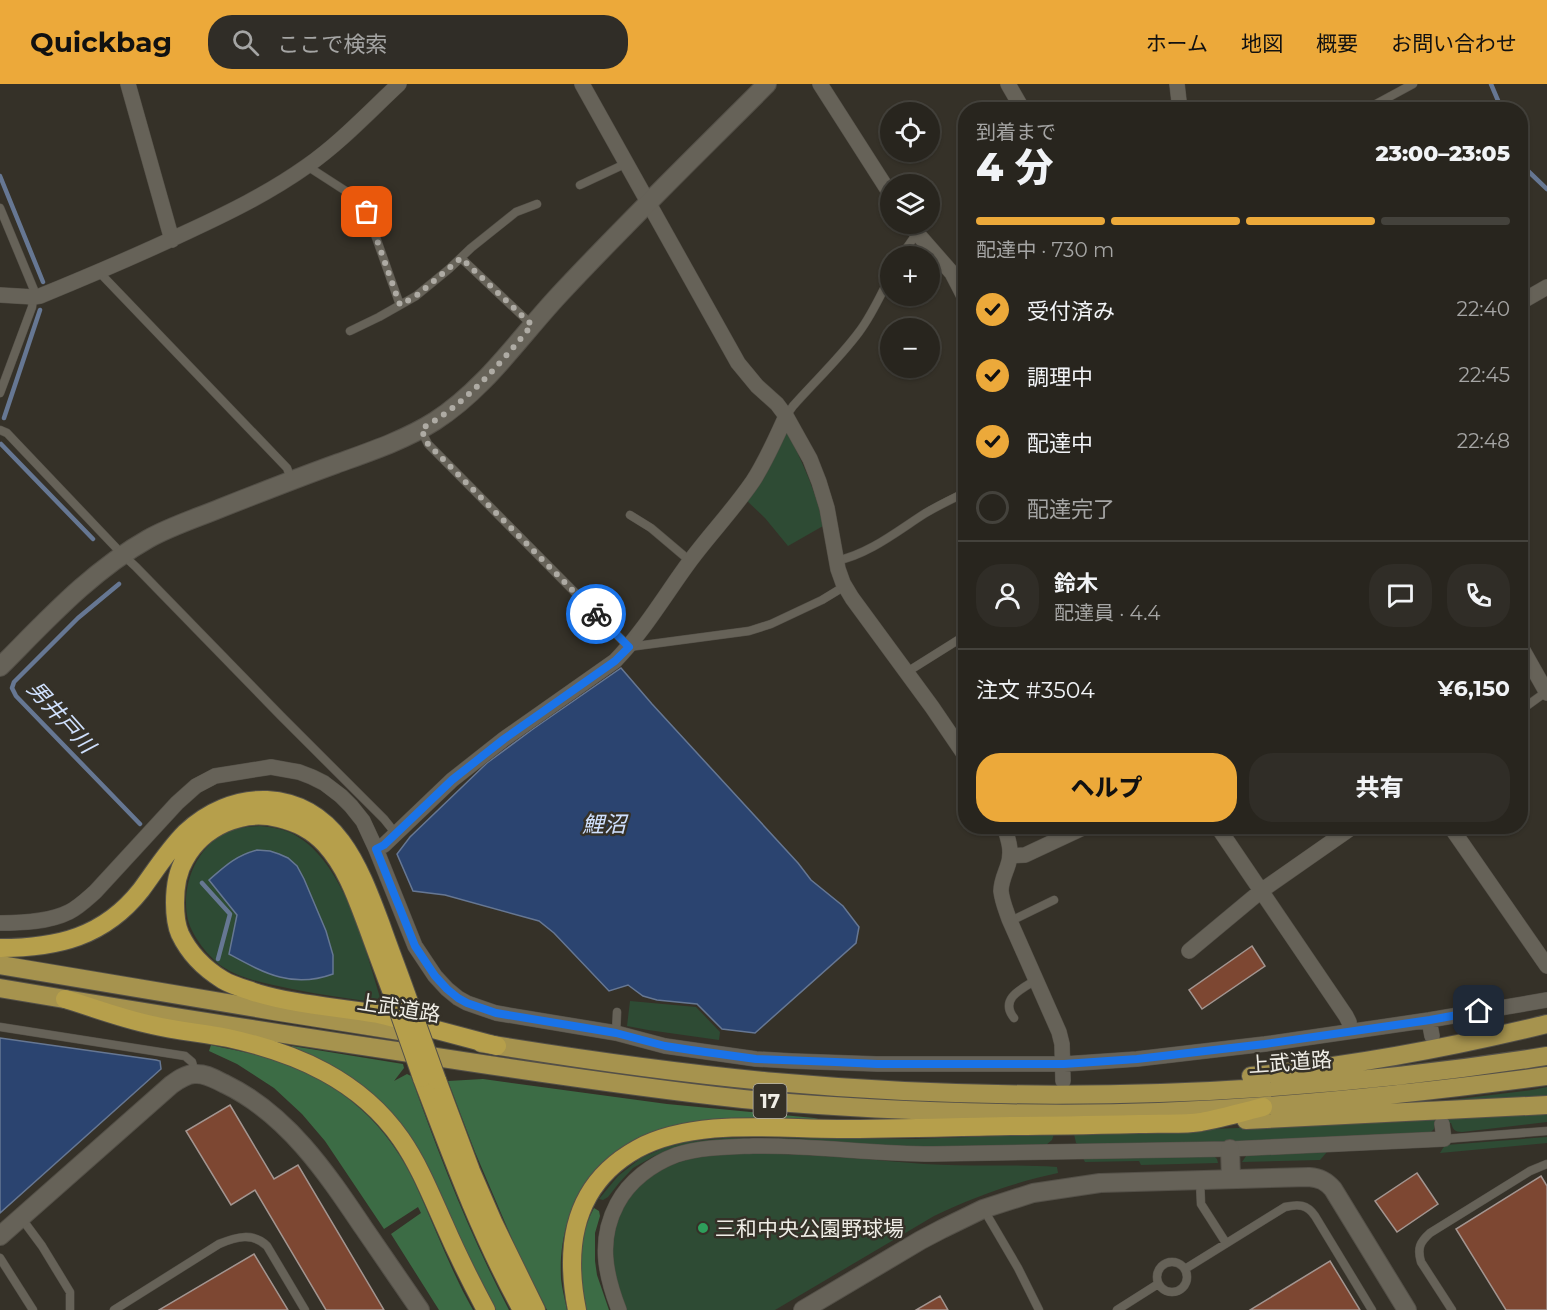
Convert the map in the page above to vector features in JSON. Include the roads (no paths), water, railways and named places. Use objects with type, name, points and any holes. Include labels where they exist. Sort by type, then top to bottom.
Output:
[{"type":"highway","points":[[0,948],[43,946],[65,942],[103,926],[116,917],[140,892],[174,845],[196,823],[226,806],[257,800],[274,801],[289,804],[318,817],[351,854],[369,893],[461,1180],[508,1285],[522,1310]]},
{"type":"highway","points":[[402,1001],[353,888],[334,855],[311,831],[299,824],[270,816],[241,817],[215,828],[191,849],[176,883],[175,914],[179,933],[188,949],[203,965],[225,981],[273,998],[313,1006],[380,1014],[497,1046]]},
{"type":"highway","name":"上武道路","points":[[0,965],[274,1011],[671,1071],[778,1082],[929,1092],[1075,1094],[1232,1089],[1351,1080],[1547,1056]]},
{"type":"highway","name":"上武道路","points":[[0,988],[489,1065],[665,1090],[817,1104],[1006,1113],[1132,1113],[1263,1107],[1381,1096],[1547,1076]]},
{"type":"highway","points":[[65,999],[151,1025],[230,1039],[291,1056],[347,1084],[383,1117],[400,1137],[413,1158],[462,1266],[486,1310]]},
{"type":"highway","points":[[1163,1092],[1220,1079],[1290,1072],[1410,1054],[1488,1039],[1547,1024]]},
{"type":"highway","points":[[430,1079],[494,1224],[536,1310]]},
{"type":"highway","points":[[577,1310],[572,1285],[572,1245],[575,1228],[593,1188],[626,1156],[650,1143],[698,1130],[1200,1122],[1547,1105]]},
{"type":"highway","points":[[1132,1113],[1200,1122],[1263,1107]]},
{"type":"street","points":[[128,84],[171,240]]},
{"type":"street","points":[[0,295],[34,297],[99,272],[251,201],[308,166],[399,84]]},
{"type":"street","points":[[582,84],[738,363],[757,386],[777,404],[810,459],[827,508],[836,561],[845,586],[958,745]]},
{"type":"street","points":[[0,667],[96,574],[150,538],[291,480],[357,456],[421,429],[449,412],[490,374],[599,252],[767,84]]},
{"type":"street","points":[[820,84],[880,178]]},
{"type":"street","points":[[1008,84],[1018,102]]},
{"type":"street","points":[[1177,84],[1179,102]]},
{"type":"street","points":[[918,234],[952,273],[958,285]]},
{"type":"street","points":[[1528,298],[1547,287]]},
{"type":"street","points":[[376,849],[384,845],[470,766],[504,739],[615,661],[629,647],[690,561],[753,481],[786,416]]},
{"type":"street","points":[[1528,659],[1547,692]]},
{"type":"street","points":[[0,923],[19,923],[56,917],[68,912],[95,892],[177,803],[196,786],[205,780],[224,774],[271,767],[312,777],[324,783],[351,806],[363,821],[376,849],[415,946],[435,976],[452,993],[467,1003],[496,1013],[616,1033],[665,1046],[756,1059],[877,1064],[1064,1064],[1137,1059],[1265,1044],[1547,1000]]},
{"type":"street","points":[[1007,834],[1010,843],[1010,856],[1001,892],[1009,919],[1059,1032],[1064,1064],[1063,1081]]},
{"type":"street","points":[[1010,856],[1025,855],[1070,834]]},
{"type":"street","points":[[1222,834],[1346,1016],[1350,1031]]},
{"type":"street","points":[[1189,951],[1261,891],[1343,834]]},
{"type":"street","points":[[1456,834],[1547,966]]},
{"type":"street","points":[[1430,1020],[1432,1036]]},
{"type":"street","points":[[0,1236],[171,1085],[195,1074],[204,1075],[235,1089],[264,1108],[288,1129],[349,1206],[420,1310]]},
{"type":"street","points":[[619,1310],[606,1263],[607,1232],[614,1210],[627,1188],[654,1166],[676,1155],[704,1148],[775,1146],[903,1154],[1230,1149],[1443,1132]]},
{"type":"street","points":[[1061,1152],[1065,1134]]},
{"type":"street","points":[[1230,1149],[1231,1178]]},
{"type":"street","points":[[803,1310],[921,1240],[983,1209],[1033,1193],[1091,1184],[1134,1181],[1309,1176],[1327,1182],[1341,1201],[1407,1310]]},
{"type":"lane","points":[[1380,102],[1413,84]]},
{"type":"lane","points":[[580,185],[627,163]]},
{"type":"lane","points":[[308,166],[361,202],[367,212],[400,305]]},
{"type":"lane","points":[[350,331],[416,296],[516,212],[537,204]]},
{"type":"lane","points":[[0,208],[34,290],[34,297],[0,393]]},
{"type":"lane","points":[[461,258],[532,325]]},
{"type":"lane","points":[[99,272],[287,468],[291,480]]},
{"type":"lane","points":[[786,416],[793,405],[859,332],[880,296]]},
{"type":"lane","points":[[421,429],[428,444],[629,647],[749,631],[771,624],[822,600],[845,586]]},
{"type":"lane","points":[[0,430],[7,433],[122,555],[384,819],[396,834]]},
{"type":"lane","points":[[836,561],[864,551],[958,496]]},
{"type":"lane","points":[[630,514],[651,528],[690,561]]},
{"type":"lane","points":[[907,672],[958,640]]},
{"type":"lane","points":[[1528,705],[1547,692]]},
{"type":"lane","points":[[1009,919],[1017,918],[1054,900]]},
{"type":"lane","points":[[1014,1018],[1009,1011],[1009,1000],[1036,980]]},
{"type":"lane","points":[[616,1033],[617,1012]]},
{"type":"lane","points":[[0,1027],[185,1056],[192,1062],[195,1074]]},
{"type":"lane","points":[[1443,1132],[1547,1131]]},
{"type":"lane","points":[[1452,1310],[1421,1262],[1419,1247],[1422,1240],[1530,1171],[1547,1164]]},
{"type":"lane","points":[[1200,1180],[1201,1204],[1226,1243]]},
{"type":"lane","points":[[1185,1269],[1285,1207],[1306,1206],[1316,1216],[1371,1310]]},
{"type":"lane","points":[[983,1209],[1018,1268],[1039,1310]]},
{"type":"lane","points":[[21,1218],[42,1246],[70,1292],[70,1310]]},
{"type":"lane","points":[[114,1310],[219,1244],[232,1238],[249,1236],[261,1240],[267,1246],[305,1310]]},
{"type":"lane","points":[[0,1258],[33,1310]]},
{"type":"lane","points":[[1176,1262],[1185,1269],[1187,1276],[1181,1289],[1166,1291],[1158,1284],[1157,1274],[1166,1263],[1176,1262]]},
{"type":"lane","points":[[1117,1310],[1158,1284]]},
{"type":"water","name":"鯉沼","points":[[621,668],[811,880],[843,906],[859,927],[856,943],[755,1033],[722,1029],[697,1004],[657,1000],[643,996],[628,985],[609,991],[554,933],[539,921],[445,895],[413,891],[397,854],[410,837],[487,763]]},
{"type":"water","points":[[257,850],[279,854],[297,866],[326,931],[333,955],[333,974],[304,980],[279,977],[229,954],[237,915],[209,880],[236,858]]},
{"type":"water","points":[[0,1038],[156,1060],[160,1061],[161,1069],[0,1213]]},
{"type":"waterway","points":[[1491,84],[1499,102]]},
{"type":"waterway","points":[[1528,171],[1547,189]]},
{"type":"waterway","name":"男井戸川","points":[[0,176],[43,282]]},
{"type":"waterway","name":"男井戸川","points":[[4,418],[40,310]]},
{"type":"waterway","name":"男井戸川","points":[[1,444],[93,539]]},
{"type":"waterway","name":"男井戸川","points":[[119,584],[78,618],[14,682],[12,688],[16,696],[140,824]]},
{"type":"waterway","name":"男井戸川","points":[[202,883],[230,914],[218,959]]},
{"type":"place","name":"三和中央公園野球場","points":[[703,1228]]}]
